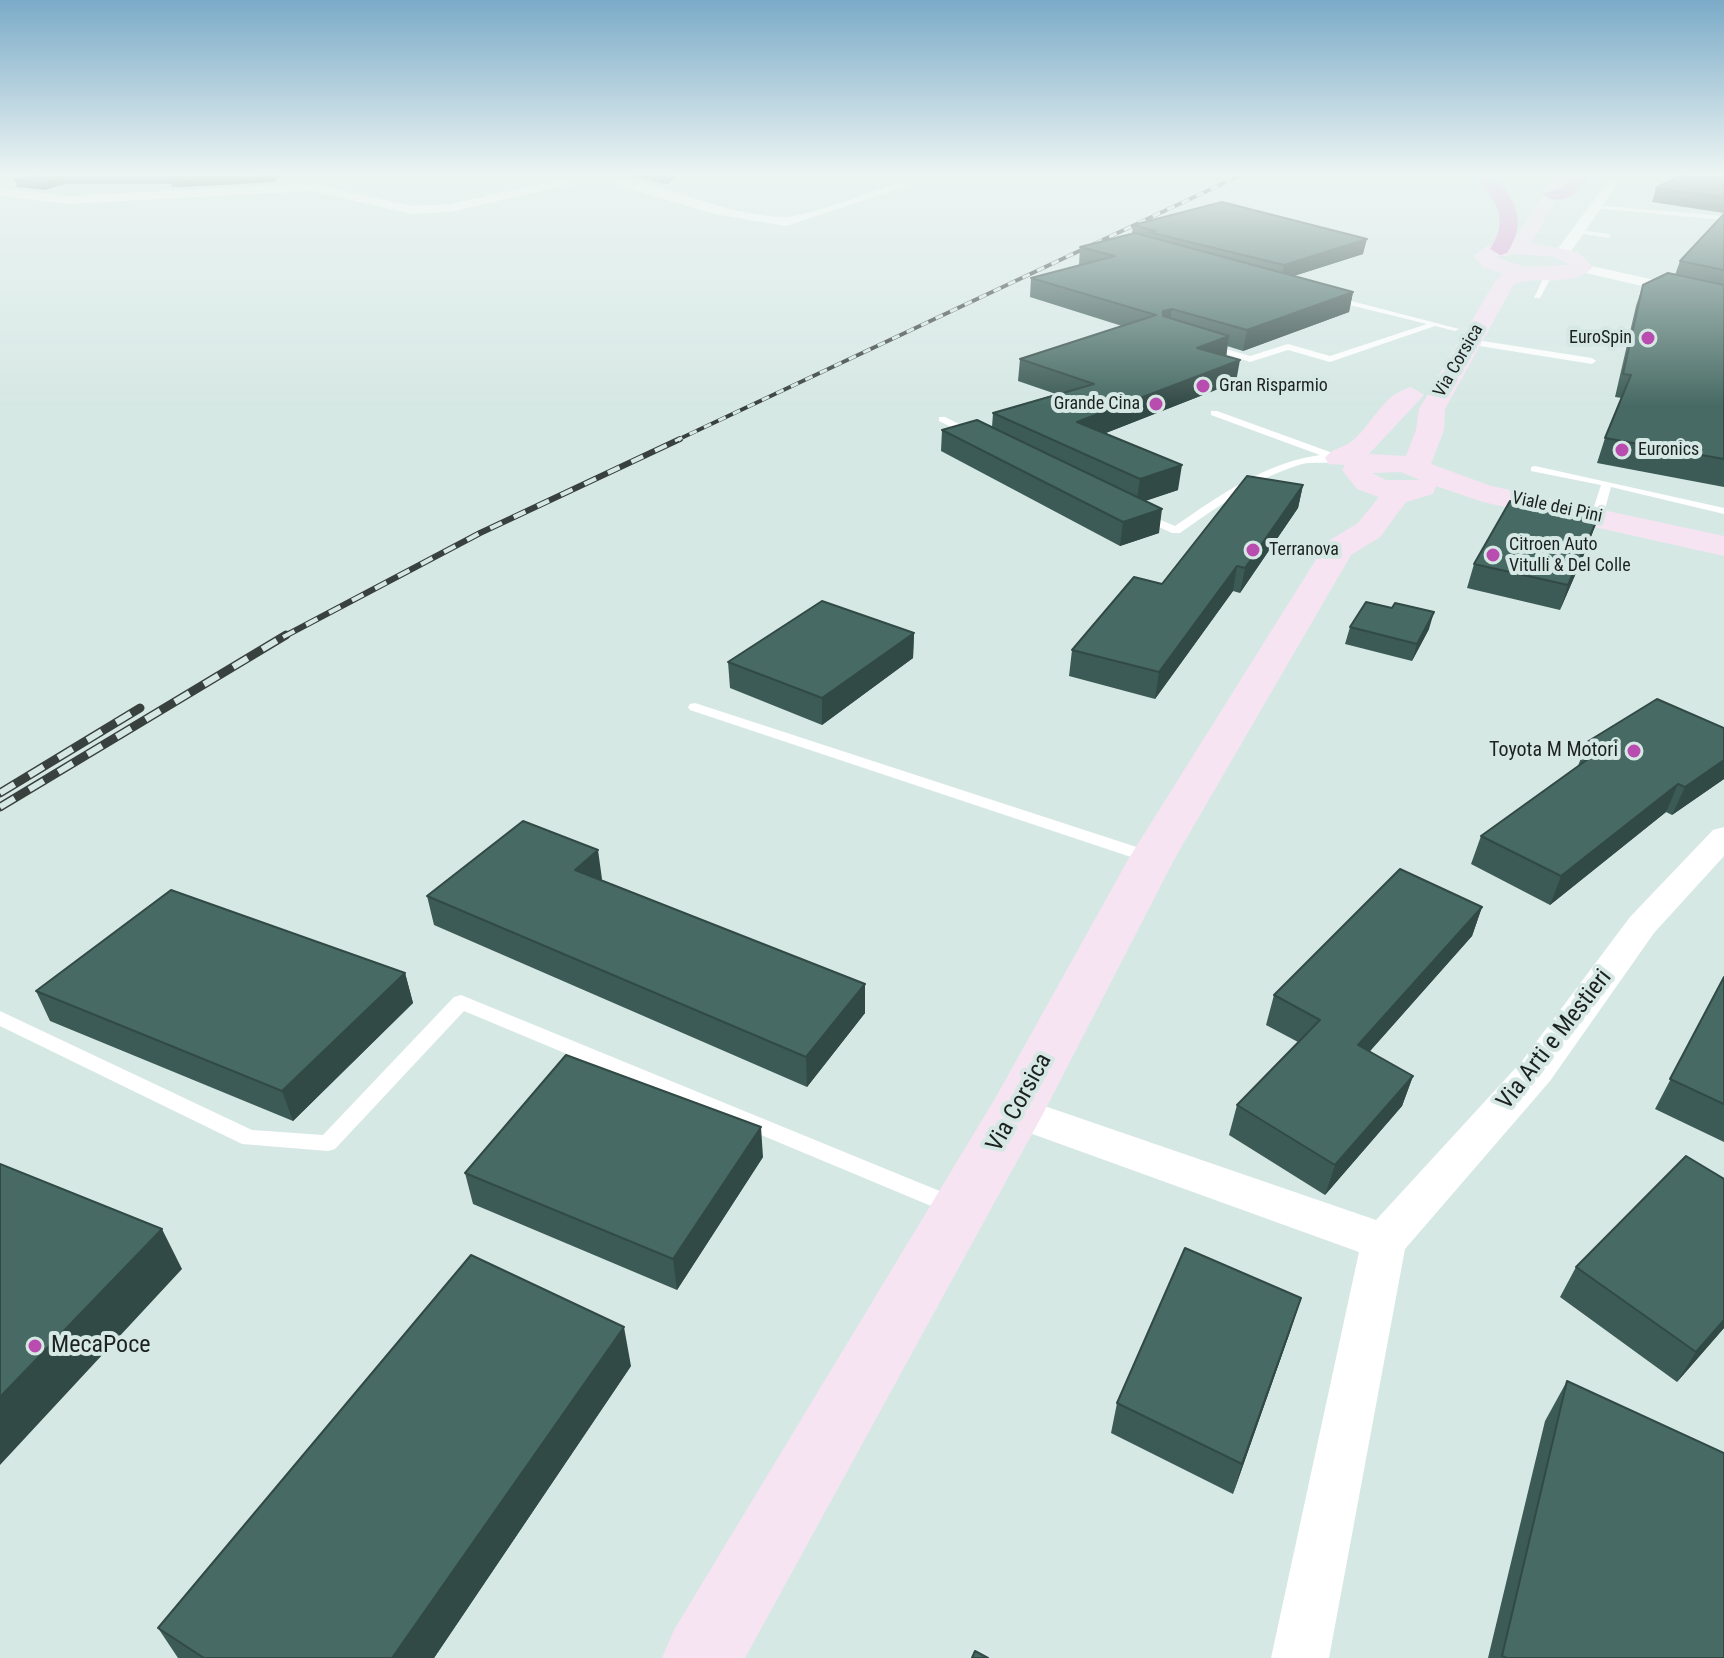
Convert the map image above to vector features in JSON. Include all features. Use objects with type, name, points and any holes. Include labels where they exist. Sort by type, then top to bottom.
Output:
[{"type":"main road","name":"Via Corsica","points":[[1338,549],[1338,525],[1361,466],[1396,450],[1407,433],[1414,404],[1411,395],[1505,251]]},
{"type":"main road","name":"Via Corsica","points":[[1503,254],[1538,273]]},
{"type":"main road","points":[[1503,254],[1561,254],[1579,261],[1582,268]]},
{"type":"main road","name":"Via Corsica","points":[[702,1658],[1016,1112],[1152,858],[1338,549],[1369,530],[1395,496],[1417,478],[1430,430],[1432,409],[1454,332],[1506,280],[1582,268]]},
{"type":"main road","points":[[1411,395],[1382,420],[1367,447],[1361,466],[1417,478]]},
{"type":"main road","name":"Viale dei Pini","points":[[1417,478],[1483,493],[1519,506],[1597,516],[1724,546]]},
{"type":"street","points":[[1582,268],[1724,300]]},
{"type":"street","name":"Via Arti e Mestieri","points":[[1384,1242],[1536,1071],[1642,925],[1724,837]]},
{"type":"street","points":[[1016,1112],[1384,1242],[1300,1658]]},
{"type":"lane","points":[[1537,296],[1551,277],[1538,273]]},
{"type":"lane","points":[[1319,294],[1454,332],[1592,361]]},
{"type":"lane","points":[[1193,342],[1250,359],[1288,347],[1330,359],[1454,332]]},
{"type":"lane","points":[[1214,413],[1361,466]]},
{"type":"lane","points":[[942,419],[983,438]]},
{"type":"lane","points":[[1134,512],[1176,531],[1236,489],[1304,460],[1361,466]]},
{"type":"lane","points":[[1535,469],[1724,511]]},
{"type":"lane","points":[[1597,516],[1607,483]]},
{"type":"lane","points":[[695,707],[1152,858]]},
{"type":"lane","points":[[0,1018],[249,1138],[328,1143],[461,1002],[961,1209]]},
{"type":"building","points":[[1097,251],[1203,251],[1353,292],[1247,330],[1172,309],[1163,311],[1163,316],[1229,336],[1197,348],[1240,360],[1077,422],[1182,465],[1140,479],[993,413],[1094,384],[1020,359],[1156,315],[1031,278],[1115,256]]},
{"type":"building","points":[[1228,251],[1328,251],[1284,265]]},
{"type":"building","points":[[1689,251],[1724,251],[1724,270],[1680,261]]},
{"type":"building","points":[[1668,273],[1724,285],[1724,459],[1605,438],[1631,375],[1623,374],[1643,285]]},
{"type":"building","points":[[977,420],[1162,509],[1123,522],[942,430]]},
{"type":"building","points":[[1247,476],[1303,485],[1245,568],[1237,566],[1159,672],[1072,650],[1134,577],[1162,584]]},
{"type":"building","points":[[1510,501],[1597,520],[1568,585],[1474,564]]},
{"type":"building","points":[[822,601],[914,633],[822,698],[728,662]]},
{"type":"building","points":[[1366,602],[1392,608],[1395,603],[1434,612],[1417,644],[1350,627]]},
{"type":"building","points":[[1657,699],[1724,728],[1724,760],[1685,787],[1678,784],[1561,876],[1481,836],[1602,749],[1587,742]]},
{"type":"building","points":[[523,821],[598,850],[575,870],[865,984],[806,1057],[427,896]]},
{"type":"building","points":[[1400,869],[1482,907],[1358,1045],[1413,1076],[1335,1165],[1237,1105],[1320,1020],[1274,995]]},
{"type":"building","points":[[171,890],[405,973],[282,1091],[36,991]]},
{"type":"building","points":[[1724,977],[1724,1104],[1670,1079]]},
{"type":"building","points":[[566,1055],[761,1127],[673,1259],[465,1173]]},
{"type":"building","points":[[1686,1156],[1724,1179],[1724,1320],[1696,1352],[1576,1267]]},
{"type":"building","points":[[0,1164],[162,1229],[0,1397]]},
{"type":"building","points":[[1185,1248],[1301,1298],[1242,1464],[1117,1403]]},
{"type":"building","points":[[471,1255],[624,1327],[392,1658],[204,1658],[158,1628]]},
{"type":"building","points":[[1567,1381],[1724,1453],[1724,1658],[1502,1656]]},
{"type":"building","points":[[975,1651],[988,1658],[972,1658]]},
{"type":"railway","points":[[675,441],[1078,251]]},
{"type":"railway","points":[[283,637],[480,533],[680,439]]},
{"type":"railway","points":[[0,807],[286,635]]},
{"type":"railway","points":[[0,793],[140,708]]},
{"type":"place","name":"EuroSpin","points":[[1648,338]]},
{"type":"place","name":"Gran Risparmio","points":[[1203,386]]},
{"type":"place","name":"Grande Cina","points":[[1156,404]]},
{"type":"place","name":"Euronics","points":[[1622,450]]},
{"type":"place","name":"Terranova","points":[[1253,550]]},
{"type":"place","name":"Citroen Auto Vitulli & Del Colle","points":[[1493,555]]},
{"type":"place","name":"Toyota M Motori","points":[[1634,751]]},
{"type":"place","name":"MecaPoce","points":[[35,1346]]}]
